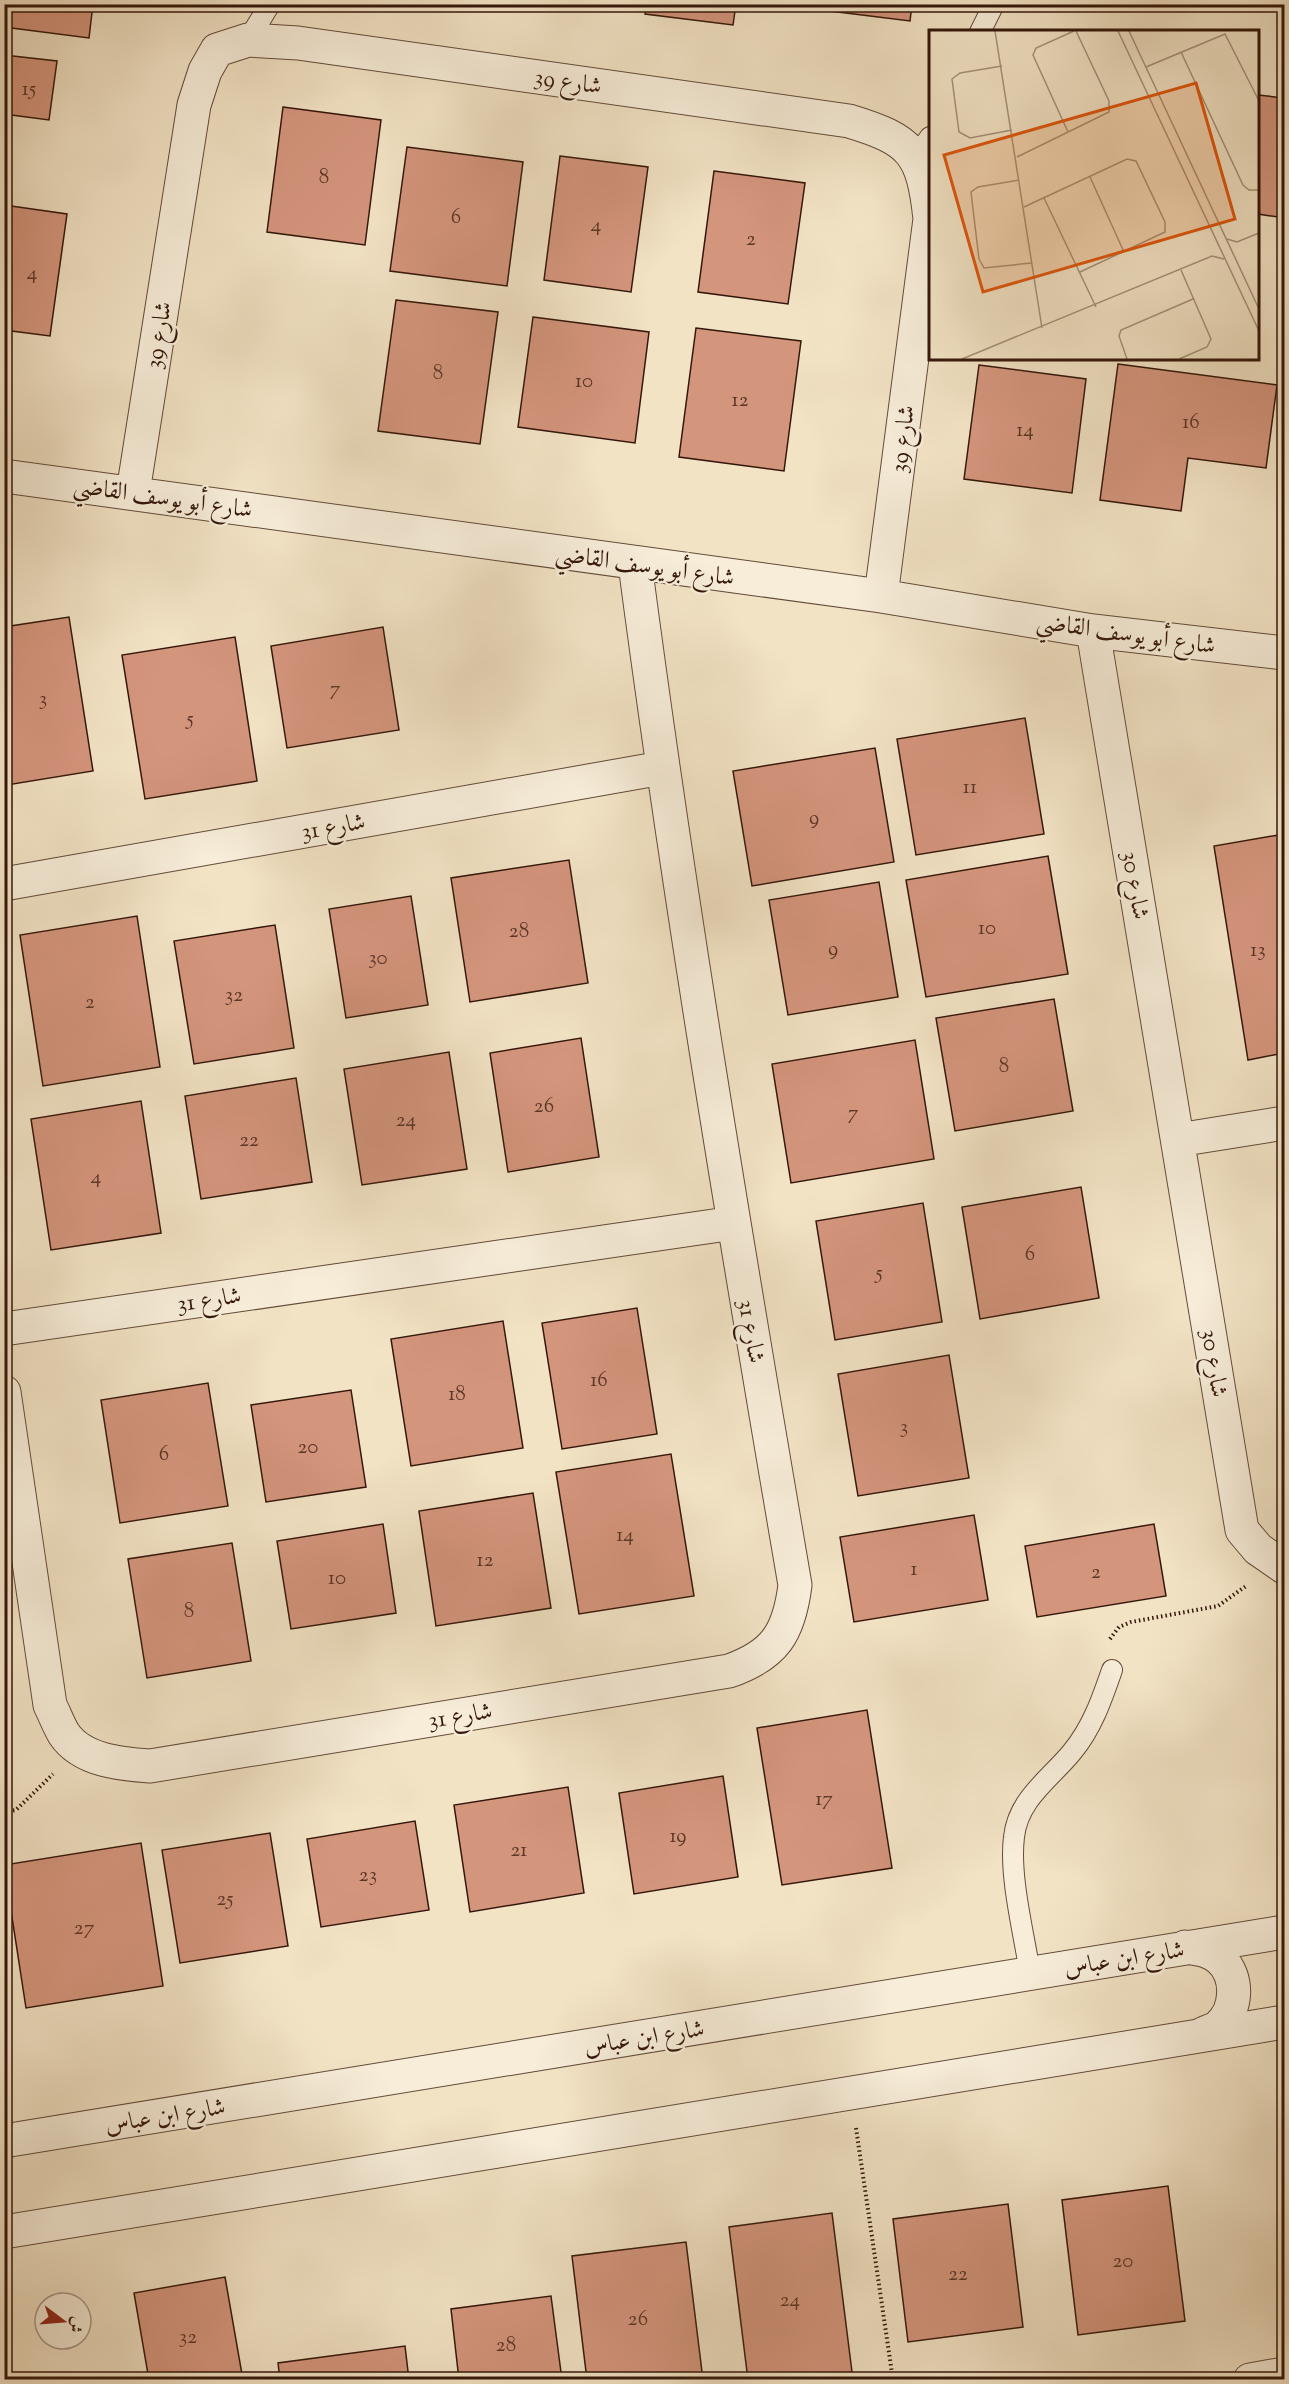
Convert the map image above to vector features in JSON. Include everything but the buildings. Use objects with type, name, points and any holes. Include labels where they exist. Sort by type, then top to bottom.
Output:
[{"type":"street","name":"شارع 39","points":[[133,492],[194,105],[205,71],[217,50],[248,40],[298,43],[849,121],[923,147],[929,208]]},
{"type":"street","name":"شارع 39","points":[[881,596],[929,227]]},
{"type":"street","name":"شارع أبو يوسف القاضي","points":[[4,476],[881,596],[1093,631],[1284,653]]},
{"type":"street","name":"شارع 31","points":[[4,1392],[50,1705],[65,1736],[80,1749],[97,1757],[122,1764],[150,1766],[729,1671],[754,1662],[784,1629],[792,1608],[795,1586],[734,1223],[662,768],[635,564]]},
{"type":"street","name":"شارع 30","points":[[1093,631],[1242,1530],[1258,1549],[1279,1565]]},
{"type":"street","name":"شارع 31","points":[[4,884],[662,768]]},
{"type":"street","points":[[1178,1140],[1284,1124]]},
{"type":"street","name":"شارع 31","points":[[4,1329],[734,1223]]},
{"type":"street","name":"شارع ابن عباس","points":[[4,2141],[1284,1932]]},
{"type":"street","points":[[1185,1947],[1204,1949],[1220,1959],[1231,1974],[1234,1993],[1230,2011],[1218,2027],[1201,2035]]},
{"type":"street","points":[[4,2232],[1284,2022]]},
{"type":"street","points":[[1250,2379],[1284,2374]]},
{"type":"lane","points":[[248,40],[270,4]]},
{"type":"lane","points":[[981,30],[994,4]]},
{"type":"lane","points":[[1030,1973],[1013,1860],[1014,1835],[1021,1811],[1034,1790],[1073,1751],[1090,1726],[1112,1670]]},
{"type":"path","points":[[1112,1670],[1108,1650],[1110,1637],[1119,1627],[1131,1622],[1218,1606],[1279,1565]]},
{"type":"path","points":[[4,1812],[16,1810],[80,1749]]},
{"type":"path","points":[[850,2093],[893,2379]]}]
